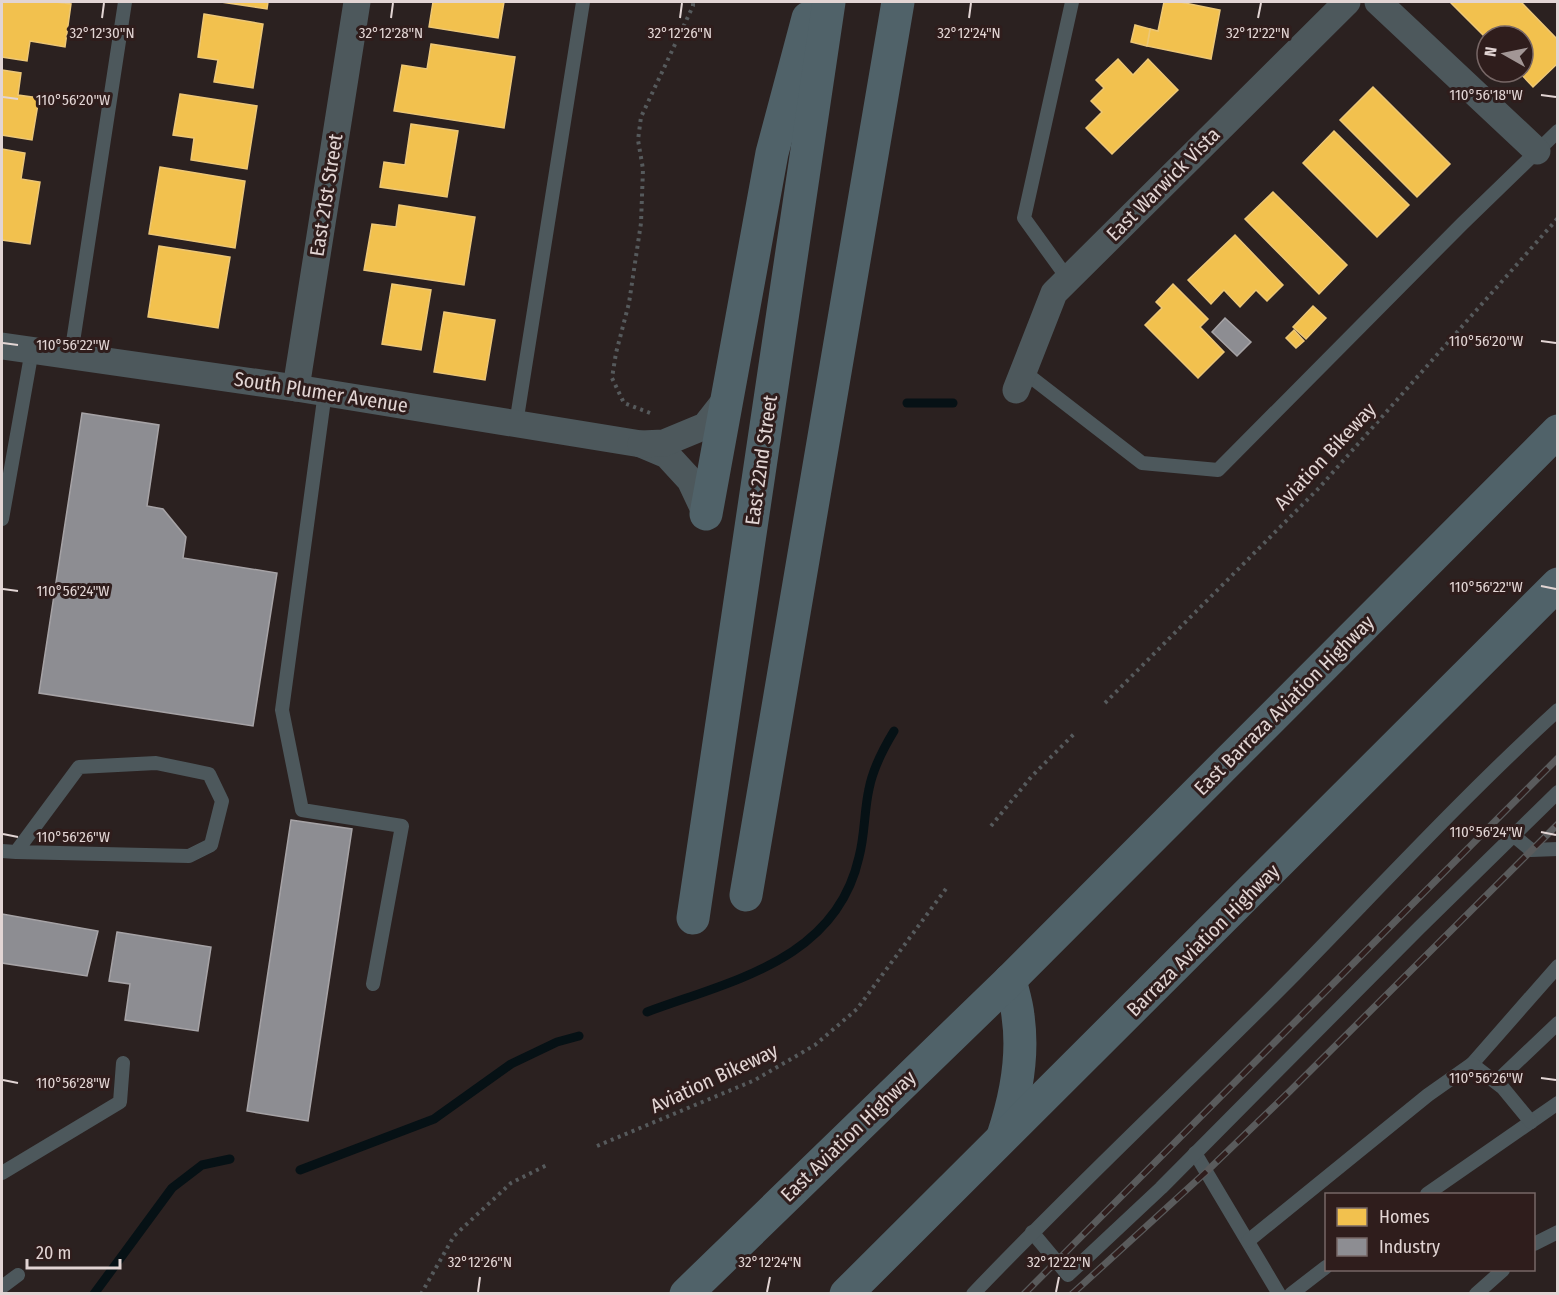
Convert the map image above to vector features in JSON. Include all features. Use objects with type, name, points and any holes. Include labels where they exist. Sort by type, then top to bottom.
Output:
[{"type":"main road","points":[[706,514],[772,153],[813,2]]},
{"type":"main road","name":"East 22nd Street","points":[[693,918],[829,2]]},
{"type":"main road","points":[[746,895],[898,2]]},
{"type":"main road","name":"East Barraza Aviation Highway","points":[[1010,980],[1557,431]]},
{"type":"main road","name":"Barraza Aviation Highway","points":[[846,1293],[1557,584]]},
{"type":"main road","points":[[1003,1136],[1014,1105],[1020,1059],[1018,1016],[1010,980]]},
{"type":"main road","name":"East Aviation Highway","points":[[686,1293],[1010,980]]},
{"type":"street","name":"East 21st Street","points":[[296,388],[357,2]]},
{"type":"street","name":"East Warwick Vista","points":[[1019,381],[1054,293],[1347,2]]},
{"type":"street","points":[[1378,2],[1538,151]]},
{"type":"street","name":"South Plumer Avenue","points":[[2,346],[325,392],[641,444],[664,443],[705,426],[728,397]]},
{"type":"street","name":"South Plumer Avenue","points":[[641,444],[668,455],[690,480],[706,514]]},
{"type":"lane","points":[[71,355],[125,2]]},
{"type":"lane","points":[[516,424],[583,2]]},
{"type":"lane","points":[[1068,279],[1024,218],[1072,2]]},
{"type":"lane","points":[[1019,381],[1142,463],[1218,470],[1557,131]]},
{"type":"lane","points":[[2,519],[32,350]]},
{"type":"lane","points":[[325,392],[282,710],[302,810],[402,826],[373,984]]},
{"type":"lane","points":[[973,1293],[1032,1232],[1294,975],[1495,767],[1557,710]]},
{"type":"lane","points":[[156,763],[209,774],[222,801],[211,845],[189,856],[8,851],[80,767],[156,763]]},
{"type":"lane","points":[[1032,1232],[1068,1275],[1195,1154],[1557,792]]},
{"type":"lane","points":[[1513,835],[1531,850],[1557,849]]},
{"type":"lane","points":[[1248,1241],[1428,1095],[1472,1064],[1557,966]]},
{"type":"lane","points":[[1496,1082],[1557,1023]]},
{"type":"lane","points":[[2,1173],[120,1102],[123,1062]]},
{"type":"lane","points":[[1472,1064],[1503,1088],[1531,1122]]},
{"type":"lane","points":[[1428,1193],[1557,1103]]},
{"type":"lane","points":[[1195,1154],[1279,1293]]},
{"type":"lane","points":[[1535,1243],[1557,1232]]},
{"type":"lane","points":[[1291,1293],[1325,1268]]},
{"type":"lane","points":[[1476,1293],[1501,1271]]},
{"type":"lane","points":[[2,1287],[18,1275]]},
{"type":"path","points":[[653,413],[624,402],[612,378],[616,352],[629,303],[641,223],[643,169],[638,140],[642,117],[693,2]]},
{"type":"path","name":"Aviation Bikeway","points":[[1105,703],[1318,488],[1557,219]]},
{"type":"path","points":[[991,826],[1032,776],[1074,734]]},
{"type":"path","name":"Aviation Bikeway","points":[[597,1146],[755,1080],[815,1045],[857,1009],[948,886]]},
{"type":"path","points":[[421,1293],[454,1236],[511,1183],[549,1164]]},
{"type":"building: Homes","points":[[2,2],[71,4],[65,47],[30,41],[27,61],[2,57]]},
{"type":"building: Homes","points":[[221,2],[268,2],[267,9]]},
{"type":"building: Homes","points":[[433,2],[504,2],[498,38],[429,27]]},
{"type":"building: Homes","points":[[1164,2],[1180,2],[1220,10],[1211,59],[1147,46],[1150,29],[1158,31]]},
{"type":"building: Homes","points":[[1450,2],[1521,2],[1558,40],[1558,63],[1533,87],[1530,84],[1535,84],[1535,24],[1475,24],[1475,27]]},
{"type":"building: Homes","points":[[204,14],[263,24],[253,88],[214,82],[218,60],[198,57]]},
{"type":"building: Homes","points":[[1135,25],[1150,29],[1147,46],[1131,42]]},
{"type":"building: Homes","points":[[431,44],[515,57],[504,128],[394,111],[402,65],[427,69]]},
{"type":"building: Homes","points":[[1118,59],[1133,75],[1148,59],[1178,90],[1112,154],[1086,128],[1102,112],[1091,101],[1104,88],[1096,80]]},
{"type":"building: Homes","points":[[2,70],[21,73],[18,95],[39,98],[32,140],[2,135]]},
{"type":"building: Homes","points":[[1373,87],[1450,164],[1417,197],[1340,120]]},
{"type":"building: Homes","points":[[180,94],[257,106],[247,169],[191,160],[194,138],[173,135]]},
{"type":"building: Homes","points":[[411,124],[458,131],[447,197],[380,187],[384,162],[405,165]]},
{"type":"building: Homes","points":[[1334,131],[1409,205],[1377,237],[1303,163]]},
{"type":"building: Homes","points":[[2,149],[25,153],[21,179],[40,182],[30,244],[2,240]]},
{"type":"building: Homes","points":[[160,167],[245,181],[235,248],[149,234]]},
{"type":"building: Homes","points":[[1273,192],[1347,265],[1319,294],[1245,219]]},
{"type":"building: Homes","points":[[399,205],[475,217],[464,285],[364,270],[372,224],[396,227]]},
{"type":"building: Homes","points":[[1235,235],[1283,285],[1267,301],[1256,290],[1240,307],[1224,290],[1211,304],[1188,280]]},
{"type":"building: Homes","points":[[159,246],[230,257],[218,328],[148,317]]},
{"type":"building: Homes","points":[[392,284],[431,290],[421,350],[382,344]]},
{"type":"building: Homes","points":[[1173,284],[1208,319],[1200,327],[1224,352],[1198,378],[1145,325],[1162,308],[1156,302]]},
{"type":"building: Homes","points":[[1313,306],[1326,318],[1306,339],[1293,327]]},
{"type":"building: Homes","points":[[444,312],[495,320],[485,380],[434,372]]},
{"type":"building: Homes","points":[[1294,330],[1304,341],[1296,348],[1286,338]]},
{"type":"building: Industry","points":[[1225,318],[1251,342],[1237,356],[1212,332]]},
{"type":"building: Industry","points":[[82,413],[159,425],[147,506],[163,509],[186,537],[183,558],[277,573],[253,726],[39,693]]},
{"type":"building: Industry","points":[[291,820],[352,829],[308,1121],[247,1111]]},
{"type":"building: Industry","points":[[2,914],[98,931],[87,976],[2,963]]},
{"type":"building: Industry","points":[[117,932],[211,947],[198,1031],[125,1020],[130,984],[109,981]]},
{"type":"waterway","points":[[907,403],[953,403]]},
{"type":"waterway","points":[[647,1012],[713,989],[777,961],[804,943],[828,920],[847,892],[859,857],[867,797],[873,774],[894,731]]},
{"type":"waterway","points":[[300,1170],[434,1119],[511,1064],[557,1042],[579,1036]]},
{"type":"waterway","points":[[94,1294],[172,1188],[202,1165],[230,1159]]},
{"type":"railway","points":[[1024,1294],[1558,758]]},
{"type":"railway","points":[[1072,1294],[1206,1172],[1290,1091],[1558,824]]}]
